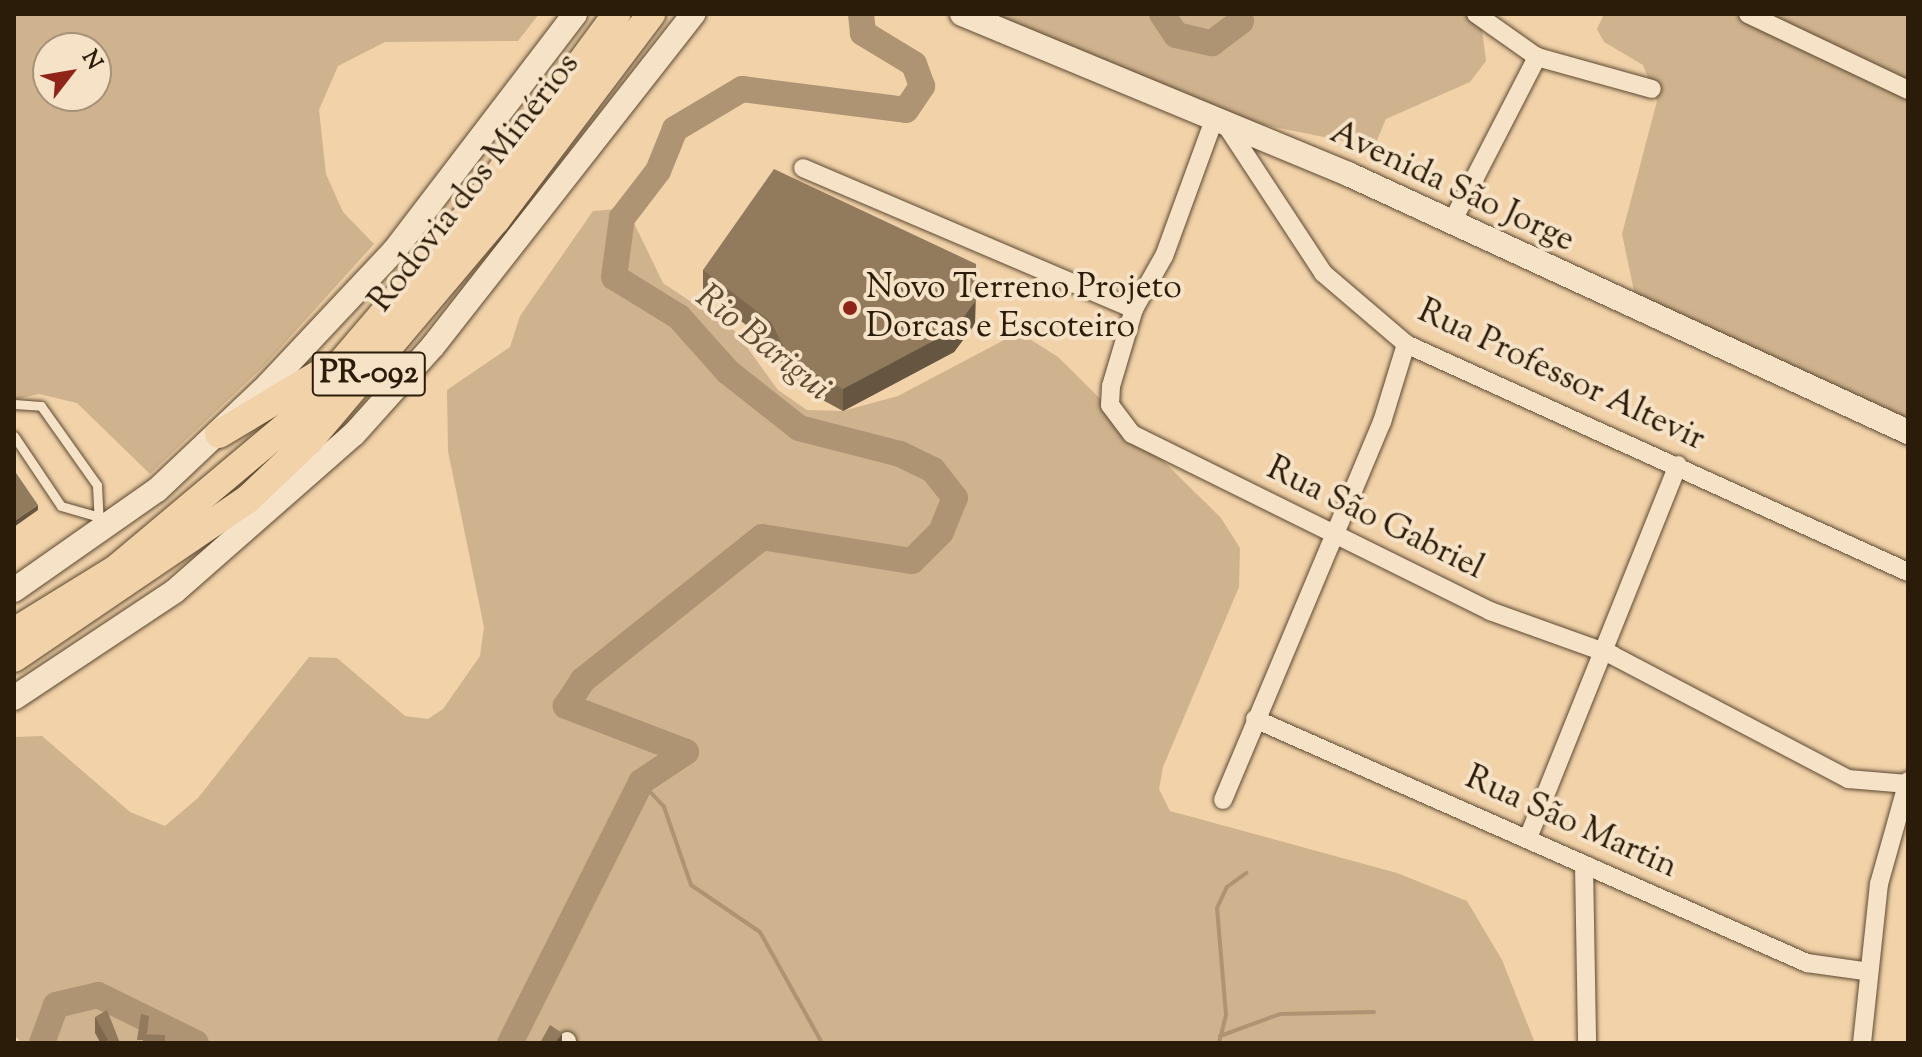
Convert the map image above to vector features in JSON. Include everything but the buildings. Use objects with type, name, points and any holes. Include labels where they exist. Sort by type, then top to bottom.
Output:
[{"type":"main road","points":[[219,434],[394,251],[575,14]]},
{"type":"main road","name":"Rodovia dos Minérios","points":[[14,632],[116,569],[226,483],[351,355],[476,205],[617,14]]},
{"type":"main road","name":"Rodovia dos Minérios","points":[[14,658],[248,499],[309,441],[496,220],[651,14]]},
{"type":"main road","points":[[14,698],[175,591],[354,434],[433,346],[693,14]]},
{"type":"main road","name":"Avenida São Jorge","points":[[962,14],[1219,119],[1452,222],[1908,432]]},
{"type":"main road","points":[[14,590],[219,434],[351,355]]},
{"type":"street","points":[[1476,14],[1537,57],[1652,89]]},
{"type":"street","points":[[1748,14],[1908,90]]},
{"type":"street","points":[[1452,222],[1537,57]]},
{"type":"street","name":"Rua São Gabriel","points":[[1219,119],[1164,256],[1134,309],[1111,386],[1117,417],[1132,434],[1490,611],[1600,650],[1848,779],[1908,783]]},
{"type":"street","name":"Rua Professor Altevir","points":[[1219,119],[1323,273],[1406,344],[1908,572]]},
{"type":"street","points":[[803,168],[1134,309]]},
{"type":"street","points":[[1223,800],[1382,422],[1406,344]]},
{"type":"street","points":[[1528,838],[1600,650],[1678,465]]},
{"type":"street","name":"Rua São Martin","points":[[1255,719],[1807,963],[1864,971]]},
{"type":"street","points":[[1862,1043],[1864,971],[1908,783]]},
{"type":"street","points":[[1584,865],[1587,1043]]},
{"type":"lane","points":[[14,404],[34,403],[46,413],[97,485],[98,525],[61,506],[14,436]]},
{"type":"shaded area","points":[[14,14],[539,14],[518,41],[385,42],[338,66],[319,110],[326,174],[343,212],[374,244],[264,366],[150,474],[77,403],[39,394],[14,400]]},
{"type":"shaded area","points":[[952,14],[1480,14],[1486,61],[1470,82],[1386,119],[1374,147],[1249,122]]},
{"type":"shaded area","points":[[1604,14],[1908,14],[1908,447],[1664,319],[1634,291],[1622,234],[1657,101],[1643,65],[1604,42],[1597,29]]},
{"type":"shaded area","points":[[617,209],[633,221],[663,283],[736,332],[778,390],[807,410],[843,411],[898,396],[1008,338],[1028,338],[1058,357],[1221,518],[1240,548],[1239,587],[1163,767],[1159,789],[1170,811],[1397,873],[1467,901],[1502,960],[1535,1043],[22,1043],[14,1035],[14,737],[42,736],[130,812],[165,826],[198,798],[309,657],[337,658],[405,716],[428,719],[443,709],[480,656],[484,627],[448,451],[447,390],[510,347],[520,316],[593,211]]},
{"type":"waterway","name":"Rio Barigui","points":[[510,1043],[641,782],[686,752],[566,706],[583,680],[762,537],[912,561],[941,532],[955,498],[933,470],[900,454],[799,428],[728,372],[679,317],[614,277],[622,218],[658,171],[675,129],[742,89],[906,110],[922,86],[914,64],[863,33],[861,14]]},
{"type":"waterway","name":"Rio Barigui","points":[[1162,14],[1176,35],[1212,43],[1241,21],[1239,14]]},
{"type":"waterway","points":[[641,782],[664,807],[691,885],[760,932],[822,1043]]},
{"type":"waterway","points":[[1219,1043],[1226,1015],[1217,908],[1227,887],[1246,873]]},
{"type":"waterway","name":"Rio Barigui","points":[[42,1043],[56,1005],[98,995],[196,1043]]},
{"type":"waterway","points":[[1220,1036],[1280,1014],[1374,1012]]},
{"type":"waterway","points":[[936,1043],[951,1043]]},
{"type":"place","name":"Novo Terreno Projeto Dorcas e Escoteiro","points":[[850,308]]}]
